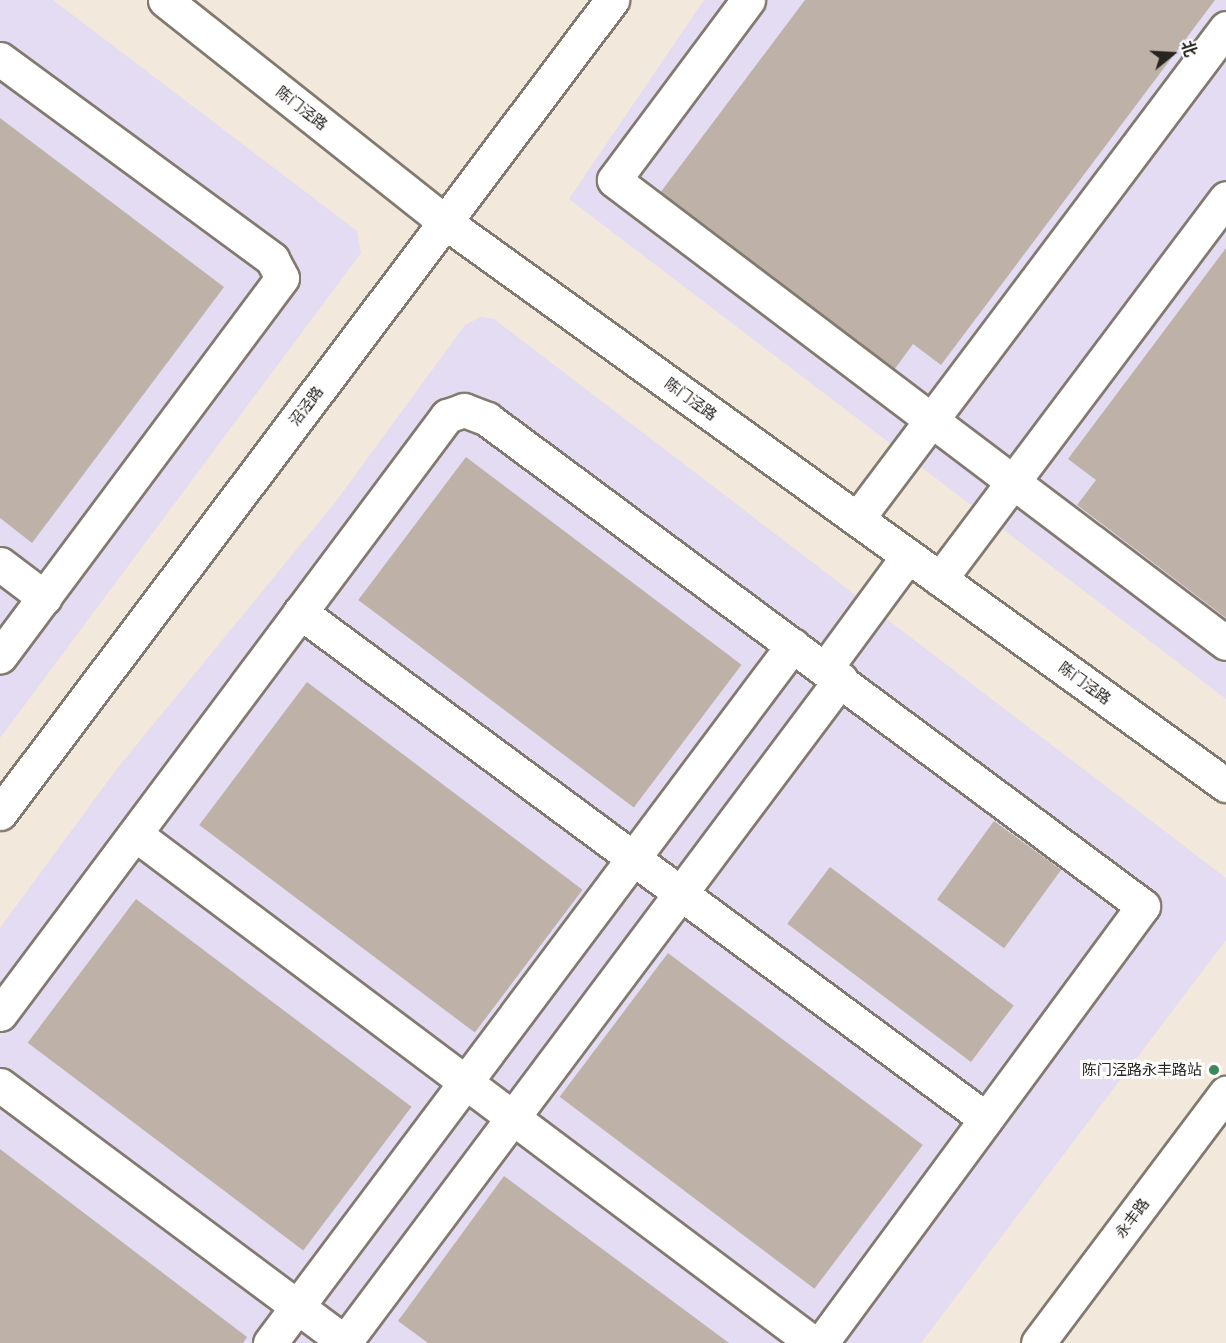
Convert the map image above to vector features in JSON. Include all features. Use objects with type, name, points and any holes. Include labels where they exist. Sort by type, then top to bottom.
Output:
[{"type":"street","name":"陈门泾路","points":[[165,0],[445,222],[1226,785]]},
{"type":"street","name":"沼泾路","points":[[0,813],[612,0]]},
{"type":"street","points":[[748,0],[614,180],[1226,643]]},
{"type":"street","points":[[857,519],[1226,28]]},
{"type":"street","points":[[0,59],[272,259],[282,278],[0,657]]},
{"type":"street","points":[[940,579],[1226,198]]},
{"type":"street","points":[[0,1014],[447,416],[465,410],[487,419],[1143,906],[820,1343]]},
{"type":"street","points":[[0,1085],[345,1343],[680,894],[833,674],[908,556]]},
{"type":"street","points":[[0,564],[45,598]]},
{"type":"street","points":[[300,612],[986,1119]]},
{"type":"street","points":[[270,1343],[793,645]]},
{"type":"street","points":[[135,834],[813,1343]]},
{"type":"street","name":"永丰路","points":[[1038,1343],[1226,1093]]},
{"type":"shaded area","points":[[0,0],[53,0],[357,231],[361,253],[0,738]]},
{"type":"shaded area","points":[[704,0],[1226,0],[1226,699],[569,199]]},
{"type":"shaded area","points":[[481,317],[494,319],[1226,878],[1226,940],[921,1343],[0,1343],[0,928],[116,770],[337,500],[465,325]]},
{"type":"building","points":[[805,0],[1215,0],[941,365],[913,344],[894,370],[660,193]]},
{"type":"building","points":[[0,118],[224,287],[32,543],[0,518]]},
{"type":"building","points":[[1226,248],[1226,618],[1077,505],[1096,480],[1068,459]]},
{"type":"building","points":[[466,457],[742,665],[634,808],[358,600]]},
{"type":"building","points":[[307,682],[583,890],[475,1033],[199,825]]},
{"type":"building","points":[[994,821],[1061,870],[1004,948],[937,899]]},
{"type":"building","points":[[830,867],[1014,1005],[971,1062],[787,924]]},
{"type":"building","points":[[136,899],[412,1107],[303,1250],[28,1043]]},
{"type":"building","points":[[668,953],[923,1145],[814,1289],[560,1097]]},
{"type":"building","points":[[0,1149],[247,1337],[243,1343],[0,1343]]},
{"type":"building","points":[[504,1176],[729,1343],[428,1343],[398,1321]]},
{"type":"place","name":"陈门泾路永丰路站","points":[[1214,1070]]}]
